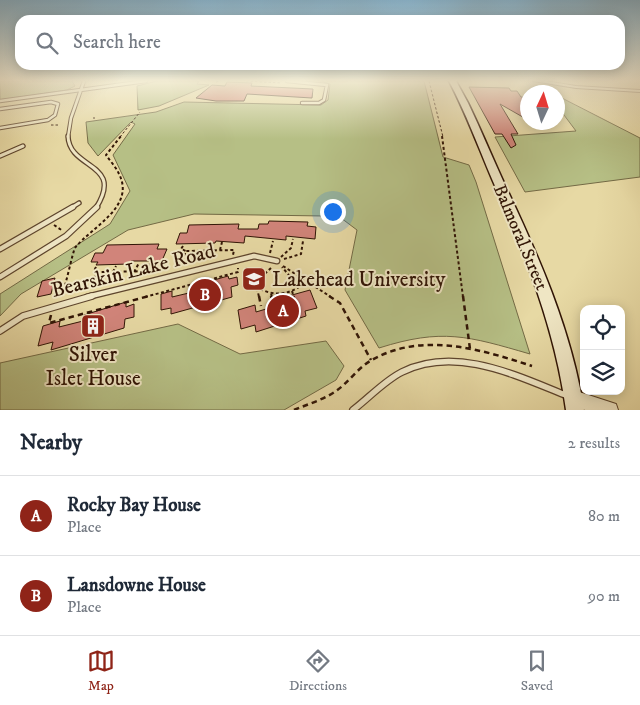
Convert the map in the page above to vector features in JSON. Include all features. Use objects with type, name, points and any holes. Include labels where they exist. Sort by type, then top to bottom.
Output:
[{"type":"main road","name":"Balmoral Street","points":[[461,100],[540,277],[559,334],[574,404]]},
{"type":"street","points":[[574,404],[610,410]]},
{"type":"lane","points":[[1,104],[23,100]]},
{"type":"lane","points":[[0,277],[67,234],[86,219],[98,206],[105,185],[101,174],[75,153],[68,140],[70,125],[78,100]]},
{"type":"lane","points":[[302,103],[319,103],[324,100]]},
{"type":"lane","points":[[0,128],[51,119],[58,104],[51,102],[1,104]]},
{"type":"lane","points":[[0,156],[23,146]]},
{"type":"lane","points":[[0,249],[79,203]]},
{"type":"lane","name":"Bearskin Lake Road","points":[[0,331],[23,316],[54,306],[254,256],[277,262]]},
{"type":"lane","points":[[353,410],[401,372],[420,365],[455,361],[485,365],[574,404]]},
{"type":"path","points":[[435,100],[442,133],[470,349]]},
{"type":"path","points":[[48,221],[67,234]]},
{"type":"path","points":[[277,262],[299,287],[292,291],[271,294],[253,285],[291,248],[293,239]]},
{"type":"path","points":[[268,259],[273,241]]},
{"type":"path","points":[[277,262],[301,254],[303,241]]},
{"type":"path","points":[[220,250],[222,242]]},
{"type":"path","points":[[199,250],[202,245]]},
{"type":"path","points":[[231,250],[232,245]]},
{"type":"path","points":[[54,306],[49,323],[238,272],[234,261],[234,250],[186,251],[181,250],[182,246]]},
{"type":"path","points":[[179,269],[186,251]]},
{"type":"path","points":[[277,262],[340,303],[371,361]]},
{"type":"path","points":[[134,272],[139,263]]},
{"type":"path","points":[[146,272],[149,265]]},
{"type":"path","points":[[113,272],[116,266]]},
{"type":"path","points":[[96,267],[94,271],[97,274]]},
{"type":"path","points":[[97,274],[162,271]]},
{"type":"path","points":[[83,299],[97,274]]},
{"type":"path","points":[[257,288],[261,306]]},
{"type":"path","points":[[292,291],[294,299]]},
{"type":"path","points":[[271,294],[273,305]]},
{"type":"green space","points":[[138,100],[173,100],[159,106],[138,110]]},
{"type":"green space","points":[[328,100],[429,100],[443,157],[469,165],[476,182],[530,354],[472,339],[438,336],[420,338],[379,348],[345,290],[357,230],[341,218],[324,216],[194,214],[128,230],[21,294],[0,316],[0,294],[110,224],[130,191],[113,155],[135,124],[131,122],[98,156],[88,143],[86,122],[156,112],[184,102],[321,105]]},
{"type":"green space","points":[[565,100],[640,138],[640,177],[525,192],[495,137],[576,131],[565,116]]},
{"type":"green space","points":[[178,324],[240,354],[326,341],[344,366],[336,380],[284,410],[0,410],[0,363]]},
{"type":"building","points":[[210,100],[244,100],[244,101]]},
{"type":"building","points":[[476,100],[520,100],[520,115],[500,104],[518,134],[511,134],[516,145],[511,148],[502,134],[495,134]]},
{"type":"building","points":[[269,221],[308,222],[307,226],[316,227],[315,239],[286,236],[286,240],[245,236],[244,243],[216,241],[215,243],[176,244],[180,233],[187,233],[189,225],[239,224],[238,229],[258,229],[259,224],[268,224]]},
{"type":"building","points":[[159,244],[157,249],[167,249],[161,263],[149,264],[151,261],[131,261],[129,264],[96,265],[98,262],[91,262],[95,253],[103,253],[107,245]]},
{"type":"building","points":[[228,276],[229,279],[237,277],[238,285],[231,287],[232,297],[171,314],[171,308],[161,310],[161,294],[172,291],[172,297],[193,292],[193,286]]},
{"type":"building","points":[[55,278],[51,294],[37,297],[42,281]]},
{"type":"building","points":[[310,290],[317,308],[305,311],[306,316],[256,332],[255,325],[241,329],[238,310],[255,305],[256,312],[276,306],[274,300]]},
{"type":"building","name":"Silver Islet House","points":[[126,302],[126,307],[134,304],[134,317],[125,319],[124,328],[51,350],[53,342],[38,346],[43,326],[60,321],[59,327],[83,321],[84,315]]},
{"type":"place","name":"Lakehead University","points":[[254,279]]},
{"type":"place","name":"Lansdowne House","points":[[205,295]]},
{"type":"place","name":"Rocky Bay House","points":[[283,311]]},
{"type":"place","name":"Silver Islet House","points":[[93,326]]}]
